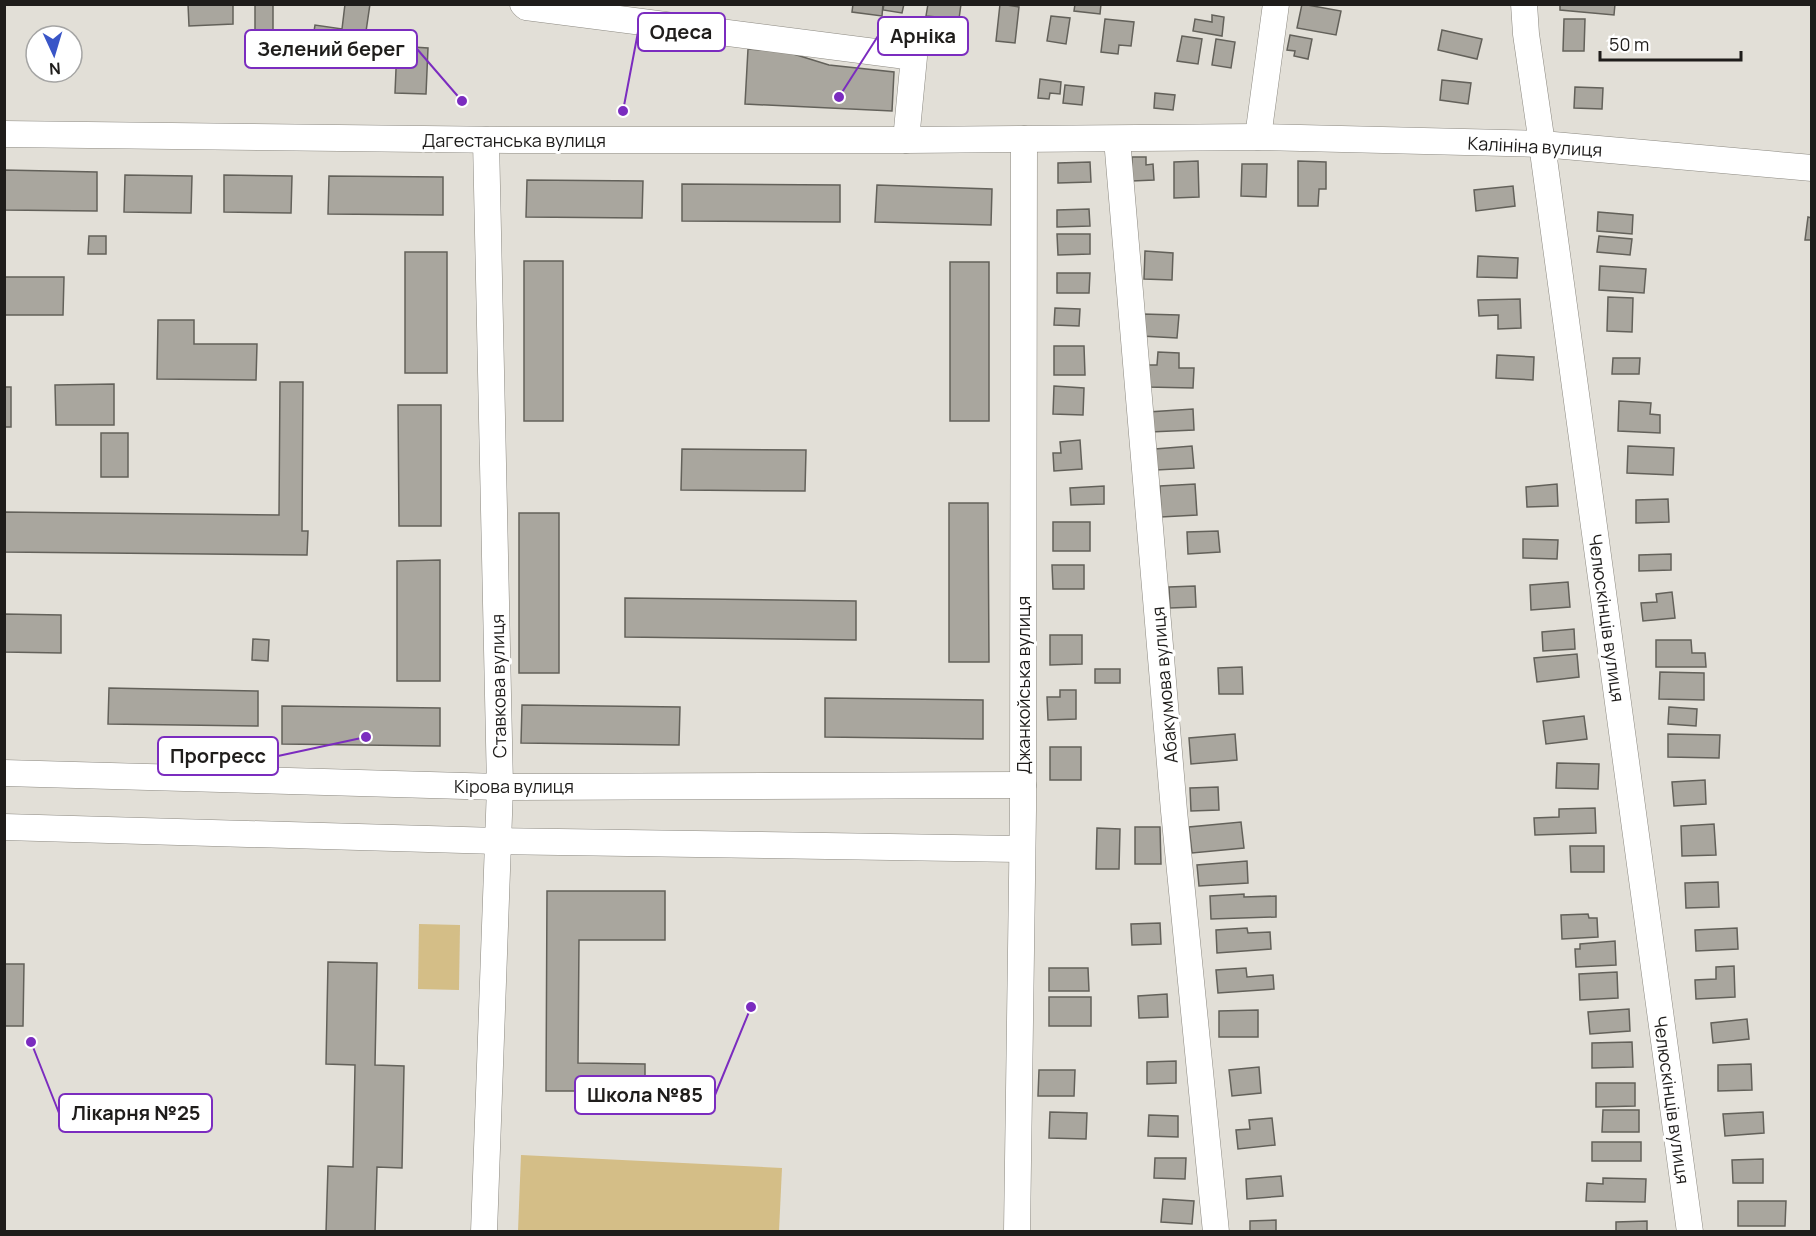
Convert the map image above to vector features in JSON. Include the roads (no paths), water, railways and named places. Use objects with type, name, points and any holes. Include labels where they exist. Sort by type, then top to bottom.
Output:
[{"type":"street","points":[[523,4],[526,7],[914,57],[906,141]]},
{"type":"street","points":[[1258,137],[1276,4]]},
{"type":"street","name":"Челюскінців вулиця","points":[[1524,4],[1526,34],[1690,1232]]},
{"type":"street","name":"Дагестанська вулиця","points":[[4,134],[486,140],[1117,139]]},
{"type":"street","name":"Калініна вулиця","points":[[1117,139],[1258,137],[1542,144],[1812,168]]},
{"type":"street","name":"Джанкойська вулиця","points":[[1017,1232],[1023,785],[1024,139]]},
{"type":"street","name":"Абакумова вулиця","points":[[1117,139],[1174,811],[1216,1232]]},
{"type":"street","name":"Ставкова вулиця","points":[[484,1232],[500,787],[486,140]]},
{"type":"street","name":"Кірова вулиця","points":[[4,773],[500,787],[1023,785]]},
{"type":"street","points":[[4,827],[498,841],[1022,849]]},
{"type":"place","name":"Арніка","points":[[839,97]]},
{"type":"place","name":"Зелений берег","points":[[462,101]]},
{"type":"place","name":"Одеса","points":[[623,111]]},
{"type":"place","name":"Прогресс","points":[[366,737]]},
{"type":"place","name":"Школа №85","points":[[751,1007]]},
{"type":"place","name":"Лікарня №25","points":[[31,1042]]}]
